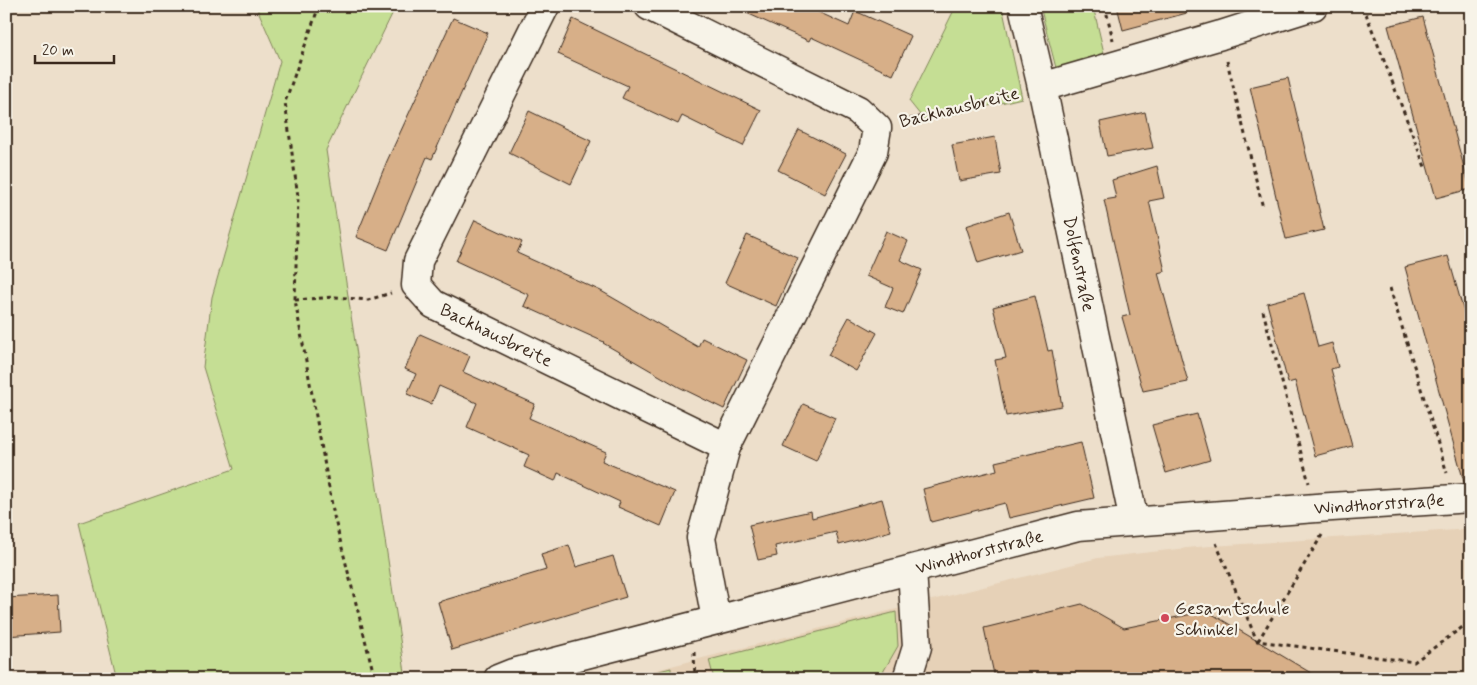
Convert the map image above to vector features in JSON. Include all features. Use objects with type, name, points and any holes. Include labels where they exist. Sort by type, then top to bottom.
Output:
[{"type":"street","points":[[416,285],[418,261],[545,6]]},
{"type":"street","name":"Backhausbreite","points":[[649,6],[858,110],[877,128],[873,152],[726,447],[700,538],[716,620]]},
{"type":"street","name":"Dolfenstraße","points":[[1023,6],[1042,87],[1134,521]]},
{"type":"street","points":[[1042,87],[1313,6]]},
{"type":"street","name":"Backhausbreite","points":[[416,285],[433,304],[726,447]]},
{"type":"street","name":"Windthorststraße","points":[[498,679],[512,673],[1078,526],[1463,499]]},
{"type":"street","points":[[907,679],[917,647],[912,570]]},
{"type":"path","points":[[319,6],[285,102],[298,197],[295,300],[334,516],[374,679]]},
{"type":"path","points":[[1105,6],[1119,65]]},
{"type":"path","points":[[1363,6],[1425,167]]},
{"type":"path","points":[[1221,35],[1263,208]]},
{"type":"path","name":"Backhausbreite","points":[[877,128],[1042,87]]},
{"type":"path","points":[[295,300],[335,297],[368,300],[416,285]]},
{"type":"path","points":[[1390,288],[1463,499]]},
{"type":"path","points":[[1257,641],[1328,507],[1263,311]]},
{"type":"path","points":[[1204,516],[1257,641]]},
{"type":"path","points":[[1257,641],[1414,662],[1471,621]]},
{"type":"shaded area","name":"Gesamtschule Schinkel","points":[[1471,529],[1471,679],[620,679],[1098,558],[1196,547]]},
{"type":"green space","points":[[256,6],[396,6],[326,150],[406,679],[117,679],[79,523],[234,469],[203,367],[212,297],[280,61]]},
{"type":"green space","points":[[956,6],[1002,6],[1022,98],[925,121],[909,101]]},
{"type":"green space","points":[[1040,6],[1093,6],[1105,57],[1056,68]]},
{"type":"green space","points":[[896,612],[898,646],[879,679],[714,679],[709,660]]},
{"type":"green space","points":[[671,668],[671,679],[628,679]]},
{"type":"building","points":[[731,6],[805,6],[849,26],[855,11],[911,36],[893,75],[811,37],[809,41]]},
{"type":"building","points":[[1117,6],[1186,6],[1187,13],[1123,30]]},
{"type":"building","points":[[1423,17],[1470,189],[1436,198],[1388,26]]},
{"type":"building","points":[[453,18],[488,33],[432,159],[427,157],[388,250],[356,237],[387,161]]},
{"type":"building","points":[[573,19],[761,110],[743,146],[682,116],[678,124],[622,98],[628,86],[558,54]]},
{"type":"building","points":[[1288,78],[1324,230],[1286,239],[1250,87]]},
{"type":"building","points":[[529,111],[591,141],[571,184],[509,153]]},
{"type":"building","points":[[1145,112],[1153,148],[1107,156],[1100,122]]},
{"type":"building","points":[[799,130],[846,154],[825,194],[778,170]]},
{"type":"building","points":[[995,137],[1001,174],[959,181],[952,145]]},
{"type":"building","points":[[1157,166],[1164,198],[1149,201],[1165,271],[1158,273],[1188,382],[1143,391],[1122,317],[1130,315],[1104,200],[1116,198],[1112,180]]},
{"type":"building","points":[[1009,212],[1021,250],[978,263],[966,226]]},
{"type":"building","points":[[475,220],[522,242],[517,253],[601,291],[698,347],[702,338],[747,360],[724,409],[679,387],[604,342],[524,306],[529,295],[456,261]]},
{"type":"building","points":[[886,231],[908,241],[900,260],[922,270],[903,314],[885,307],[893,288],[866,276]]},
{"type":"building","points":[[747,235],[798,258],[776,306],[725,283]]},
{"type":"building","points":[[1448,256],[1471,337],[1471,481],[1464,482],[1405,267]]},
{"type":"building","points":[[1304,293],[1318,347],[1332,343],[1338,367],[1331,369],[1352,446],[1315,456],[1295,381],[1288,383],[1267,303]]},
{"type":"building","points":[[1035,296],[1048,351],[1052,350],[1062,406],[1006,416],[995,360],[1006,358],[993,307]]},
{"type":"building","points":[[849,317],[877,333],[856,371],[828,355]]},
{"type":"building","points":[[420,334],[470,356],[463,372],[535,404],[529,418],[606,452],[602,461],[675,492],[661,526],[618,507],[620,502],[558,473],[555,481],[524,467],[529,455],[467,427],[477,403],[439,386],[431,404],[407,394],[416,374],[405,369]]},
{"type":"building","points":[[803,404],[835,418],[816,461],[783,446]]},
{"type":"building","points":[[1197,414],[1210,460],[1166,473],[1152,425]]},
{"type":"building","points":[[1081,442],[1094,498],[1009,518],[1005,503],[931,522],[923,489],[997,470],[995,462]]},
{"type":"building","points":[[882,499],[891,531],[839,545],[836,532],[775,546],[777,556],[758,560],[749,525],[811,511],[812,518]]},
{"type":"building","points":[[569,545],[576,567],[613,556],[626,597],[452,650],[438,602],[546,570],[541,554]]},
{"type":"building","points":[[58,595],[60,632],[6,636],[6,598]]},
{"type":"building","points":[[1082,604],[1124,628],[1207,611],[1321,679],[995,679],[984,628]]},
{"type":"place","name":"Gesamtschule Schinkel","points":[[1165,618]]}]
